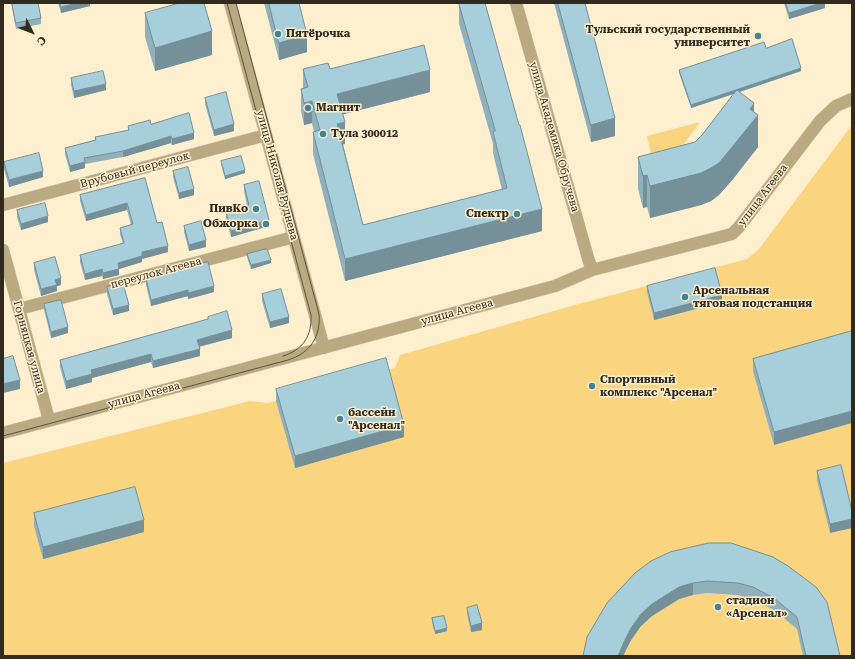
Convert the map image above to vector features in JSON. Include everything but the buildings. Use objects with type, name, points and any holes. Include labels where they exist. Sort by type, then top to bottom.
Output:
[{"type":"street","name":"улица Николая Руднева","points":[[230,3],[324,348]]},
{"type":"street","name":"улица Академика Обручева","points":[[516,3],[592,270]]},
{"type":"street","name":"улица Агеева","points":[[3,433],[555,286],[592,270],[732,234],[739,227],[820,121],[836,106],[852,99]]},
{"type":"street","name":"Врубовый переулок","points":[[3,205],[266,135]]},
{"type":"street","name":"переулок Агеева","points":[[19,309],[294,237]]},
{"type":"street","name":"Горняцкая улица","points":[[3,250],[49,420]]},
{"type":"shaded area","points":[[700,122],[681,148],[651,155],[647,136]]},
{"type":"shaded area","name":"Спортивный комплекс \"Арсенал\"","points":[[852,125],[852,656],[3,656],[3,463],[250,401],[267,403],[276,401],[395,368],[400,355],[575,305],[747,259],[759,249]]},
{"type":"tram line","points":[[227,3],[311,315],[310,329],[305,341],[296,350],[283,356]]},
{"type":"tram line","points":[[3,436],[288,360],[302,353],[308,348],[316,337],[319,314],[236,3]]},
{"type":"place","name":"Пятёрочка","points":[[278,34]]},
{"type":"place","name":"Тульский государственный университет","points":[[758,36]]},
{"type":"place","name":"Магнит","points":[[308,108]]},
{"type":"place","name":"Тула 300012","points":[[323,134]]},
{"type":"place","name":"ПивКо","points":[[256,209]]},
{"type":"place","name":"Спектр","points":[[517,214]]},
{"type":"place","name":"Обжорка","points":[[266,224]]},
{"type":"place","name":"Арсенальная тяговая подстанция","points":[[685,297]]},
{"type":"place","name":"Спортивный комплекс \"Арсенал\"","points":[[592,386]]},
{"type":"place","name":"бассейн \"Арсенал\"","points":[[340,419]]},
{"type":"place","name":"стадион «Арсенал»","points":[[718,607]]}]
